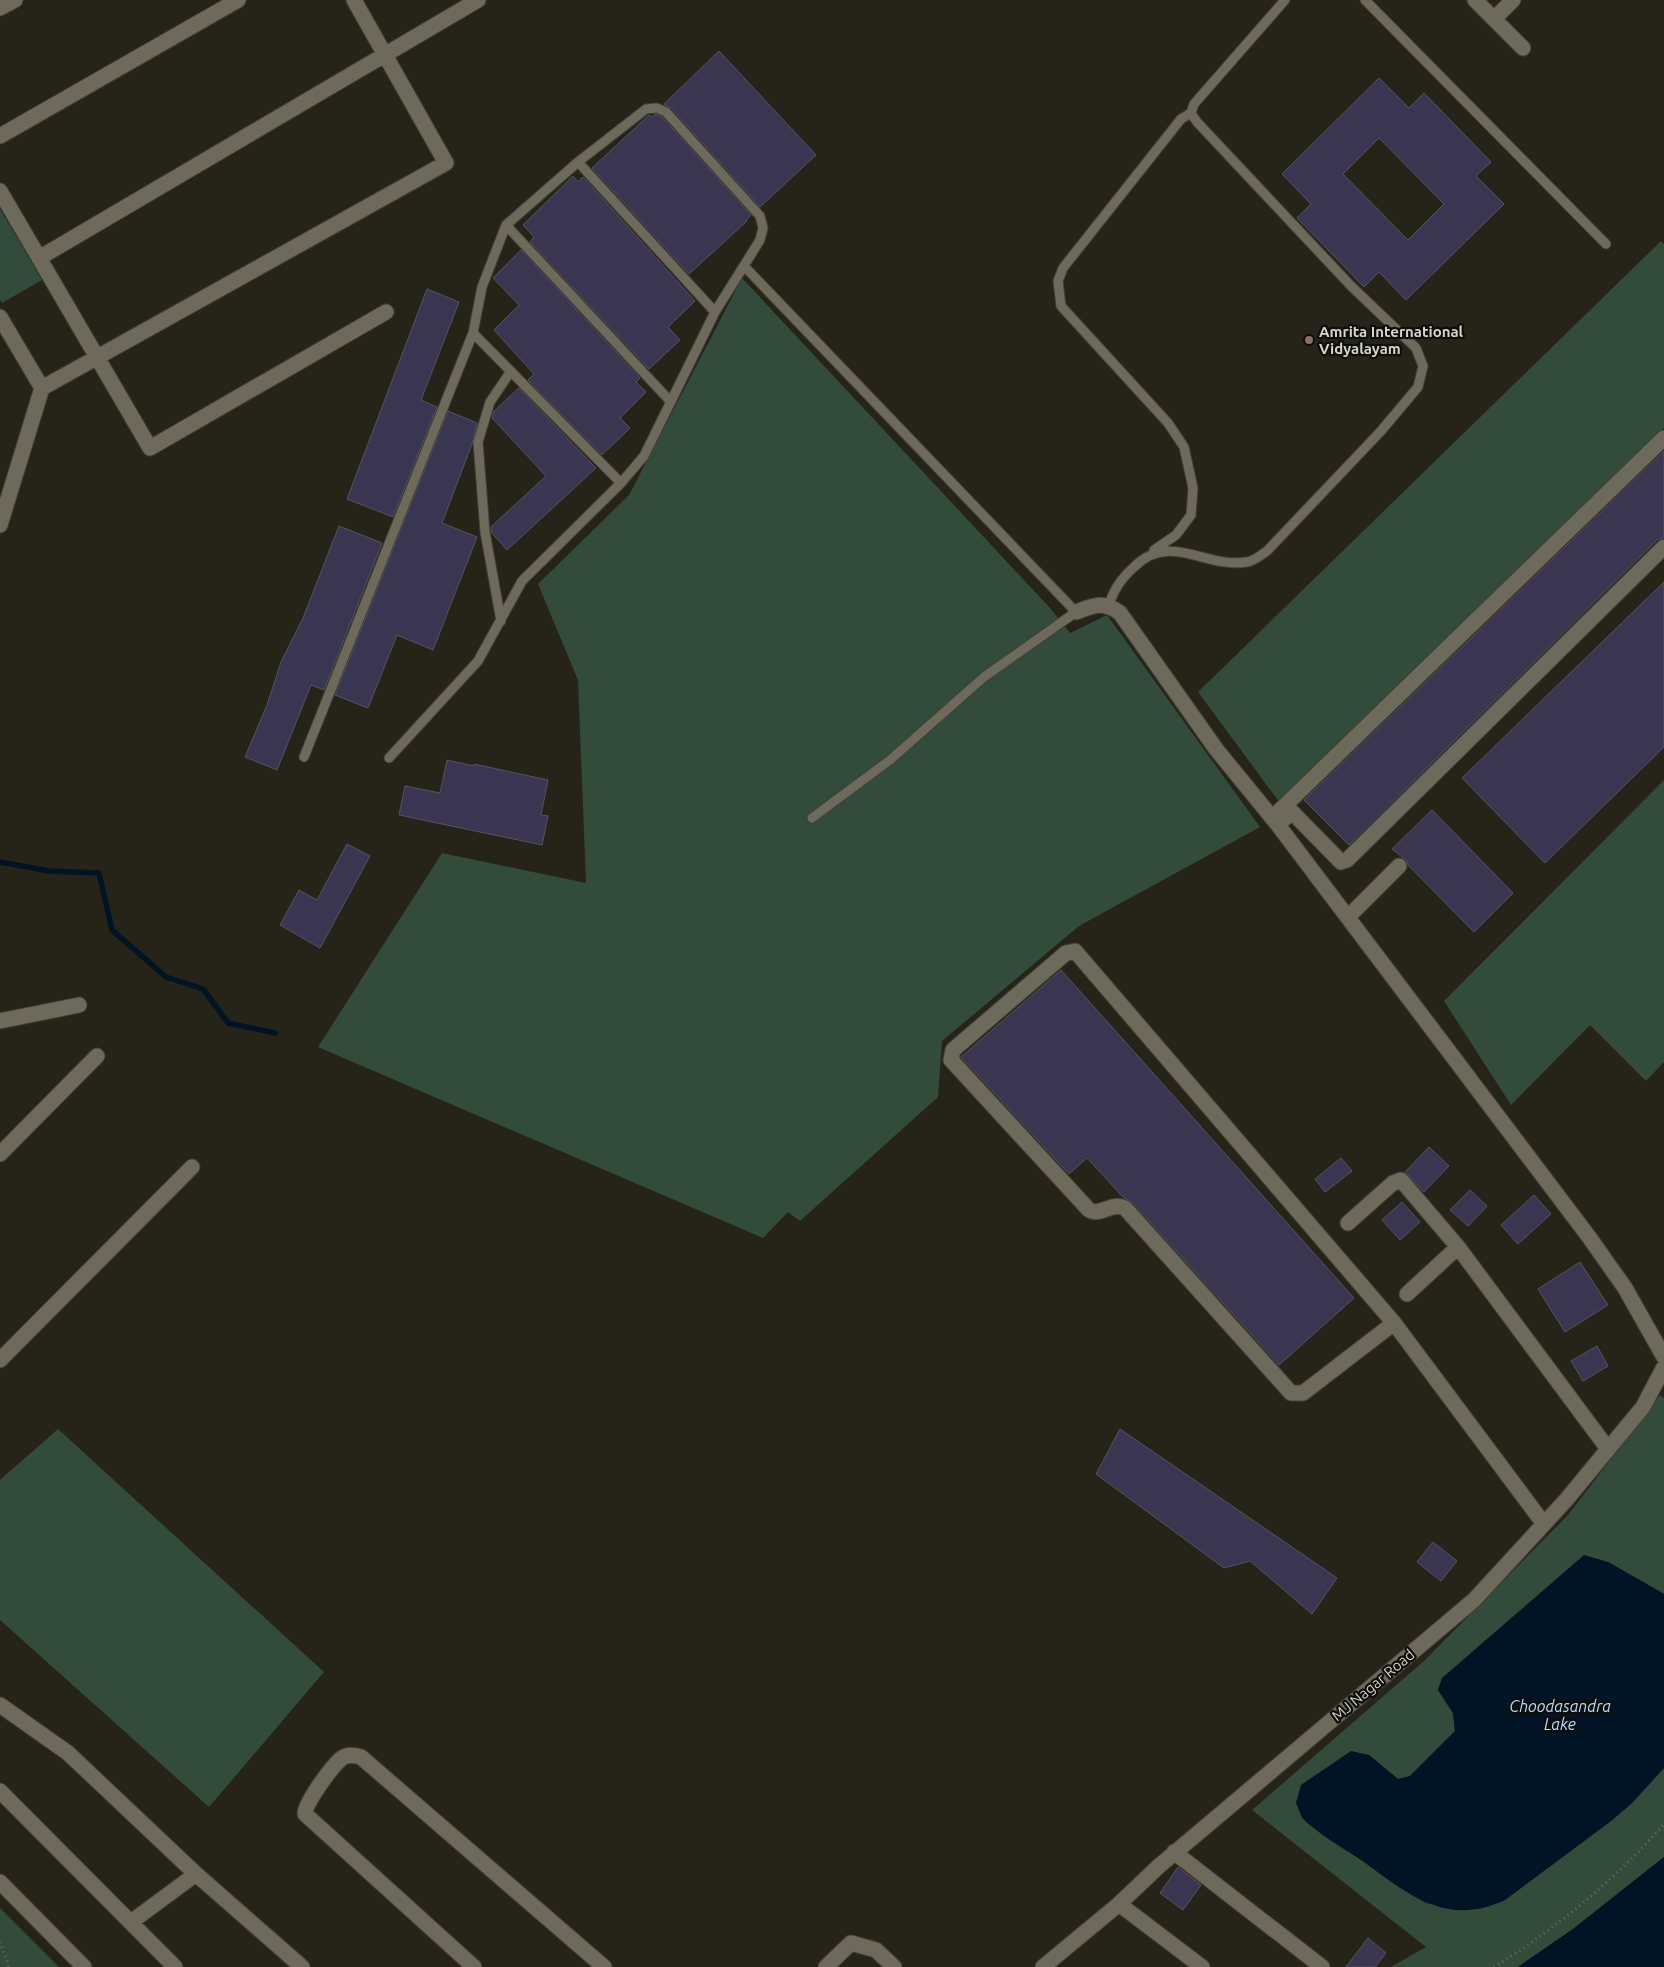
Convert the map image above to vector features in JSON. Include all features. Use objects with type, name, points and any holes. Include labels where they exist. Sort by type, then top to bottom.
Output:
[{"type":"street","points":[[0,8],[15,0]]},
{"type":"street","points":[[0,136],[238,0]]},
{"type":"street","points":[[0,525],[42,388],[446,163],[354,0]]},
{"type":"street","points":[[39,258],[478,0]]},
{"type":"street","points":[[1474,0],[1523,48]]},
{"type":"street","points":[[1494,19],[1513,0]]},
{"type":"street","points":[[0,191],[150,448],[386,312]]},
{"type":"street","points":[[0,317],[42,388]]},
{"type":"street","points":[[1275,821],[1664,438]]},
{"type":"street","points":[[1289,808],[1341,862],[1347,860],[1664,547]]},
{"type":"street","points":[[1076,612],[1094,605],[1109,605],[1120,613],[1216,749],[1275,821],[1589,1237],[1625,1288],[1664,1357]]},
{"type":"street","points":[[1348,918],[1399,866]]},
{"type":"street","points":[[1394,1323],[1302,1393],[1291,1393],[1125,1208],[1115,1205],[1097,1212],[1089,1210],[951,1060],[952,1050],[1066,953],[1075,951],[1394,1323],[1544,1524]]},
{"type":"street","points":[[0,1020],[79,1005]]},
{"type":"street","points":[[0,1154],[97,1056]]},
{"type":"street","points":[[0,1360],[192,1167]]},
{"type":"street","points":[[1348,1223],[1392,1183],[1401,1180],[1458,1247],[1608,1449]]},
{"type":"street","points":[[1408,1294],[1458,1247]]},
{"type":"street","name":"MJ Nagar Road","points":[[1045,1966],[1119,1904],[1174,1852],[1474,1600],[1544,1524],[1644,1407],[1664,1367]]},
{"type":"street","points":[[0,1705],[68,1753],[196,1874],[302,1967]]},
{"type":"street","points":[[474,1967],[305,1814],[308,1801],[342,1758],[351,1755],[361,1757],[604,1967]]},
{"type":"street","points":[[0,1791],[175,1967]]},
{"type":"street","points":[[1174,1852],[1322,1967]]},
{"type":"street","points":[[131,1922],[196,1874]]},
{"type":"street","points":[[0,1882],[84,1967]]},
{"type":"street","points":[[1119,1904],[1202,1967]]},
{"type":"street","points":[[826,1967],[851,1944],[876,1950],[894,1967]]},
{"type":"lane","points":[[1109,605],[1114,591],[1122,578],[1144,557],[1176,535],[1191,515],[1193,488],[1184,447],[1168,422],[1061,306],[1058,281],[1063,268],[1163,141],[1181,119],[1191,113],[1194,104],[1285,0]]},
{"type":"lane","points":[[1365,0],[1606,244]]},
{"type":"lane","points":[[304,757],[473,333],[482,286],[506,226],[578,162],[646,109],[657,108],[666,112],[760,216],[763,228],[760,240],[715,312],[644,456],[621,483],[522,581],[502,622],[478,661],[389,758]]},
{"type":"lane","points":[[1144,557],[1162,550],[1191,553],[1225,562],[1249,562],[1267,551],[1381,431],[1418,388],[1423,366],[1416,348],[1351,286],[1197,122],[1191,113]]},
{"type":"lane","points":[[578,162],[715,312]]},
{"type":"lane","points":[[506,226],[671,402]]},
{"type":"lane","points":[[744,266],[1076,612],[984,677],[890,760],[812,818]]},
{"type":"lane","points":[[473,333],[621,483]]},
{"type":"lane","points":[[502,622],[485,532],[478,442],[490,402],[511,372]]},
{"type":"path","points":[[1494,1967],[1571,1912],[1629,1861],[1664,1824]]},
{"type":"path","points":[[0,1942],[10,1967]]},
{"type":"green space","points":[[0,209],[42,280],[2,303],[0,299]]},
{"type":"green space","points":[[1661,241],[1664,244],[1664,428],[1280,803],[1198,692]]},
{"type":"green space","points":[[742,278],[1051,609],[1070,633],[1107,615],[1260,827],[1079,926],[942,1041],[938,1097],[800,1221],[788,1212],[763,1238],[318,1047],[442,853],[586,883],[578,680],[538,584],[629,495]]},
{"type":"green space","points":[[1664,780],[1664,1062],[1646,1081],[1590,1025],[1511,1105],[1444,1001]]},
{"type":"green space","points":[[1660,1395],[1664,1398],[1664,1594],[1608,1562],[1442,1678],[1438,1690],[1453,1713],[1455,1731],[1410,1776],[1398,1779],[1369,1755],[1307,1823],[1425,1903],[1480,1909],[1505,1900],[1611,1821],[1632,1803],[1664,1768],[1664,1857],[1573,1929],[1518,1967],[1391,1967],[1426,1947],[1252,1810],[1425,1660],[1568,1515]]},
{"type":"green space","points":[[58,1429],[324,1672],[209,1807],[0,1620],[0,1480]]},
{"type":"green space","points":[[0,1908],[59,1967],[0,1967]]},
{"type":"water","name":"Choodasandra Lake","points":[[1584,1555],[1608,1562],[1664,1594],[1664,1768],[1632,1803],[1611,1821],[1505,1900],[1483,1908],[1464,1910],[1445,1908],[1411,1895],[1323,1835],[1302,1818],[1296,1803],[1301,1785],[1351,1751],[1369,1755],[1398,1779],[1410,1776],[1455,1731],[1453,1713],[1438,1690],[1442,1678]]},
{"type":"water","points":[[1664,1857],[1664,1967],[1518,1967],[1573,1929]]},
{"type":"building","points":[[719,51],[816,155],[760,207],[671,108],[664,104]]},
{"type":"building","points":[[1379,78],[1409,108],[1424,93],[1491,162],[1476,176],[1504,204],[1406,300],[1379,272],[1364,287],[1297,218],[1311,204],[1282,174]],"holes":[[[1379,138],[1444,204],[1408,240],[1343,174]]]},
{"type":"building","points":[[656,114],[662,117],[751,215],[747,221],[689,274],[592,168],[649,115],[651,117]]},
{"type":"building","points":[[573,176],[578,182],[583,177],[695,301],[668,327],[680,340],[649,369],[530,242],[534,237],[523,225]]},
{"type":"building","points":[[521,250],[640,378],[636,382],[646,392],[620,418],[630,428],[602,455],[528,380],[534,374],[494,330],[519,305],[493,278]]},
{"type":"building","points":[[427,289],[459,302],[421,400],[437,407],[393,517],[347,499]]},
{"type":"building","points":[[519,388],[596,468],[507,550],[492,533],[491,527],[546,476],[492,418],[494,411]]},
{"type":"building","points":[[448,411],[477,423],[472,444],[442,523],[477,537],[433,650],[397,635],[368,708],[335,695]]},
{"type":"building","points":[[1664,451],[1664,537],[1657,540],[1349,845],[1304,800]]},
{"type":"building","points":[[339,526],[382,543],[324,690],[311,685],[277,770],[245,757],[267,705],[281,662],[303,618]]},
{"type":"building","points":[[1664,582],[1664,747],[1545,863],[1462,778]]},
{"type":"building","points":[[447,760],[548,780],[541,815],[548,816],[542,845],[399,815],[405,786],[440,793]]},
{"type":"building","points":[[1432,810],[1513,893],[1474,932],[1408,865],[1406,860],[1392,849]]},
{"type":"building","points":[[347,844],[370,856],[320,948],[280,925],[299,890],[317,900]]},
{"type":"building","points":[[1061,970],[1354,1298],[1279,1365],[1132,1202],[1123,1197],[1087,1158],[1069,1174],[961,1057]]},
{"type":"building","points":[[1429,1147],[1449,1166],[1424,1192],[1405,1172]]},
{"type":"building","points":[[1341,1158],[1352,1171],[1325,1192],[1315,1179]]},
{"type":"building","points":[[1470,1190],[1487,1206],[1468,1226],[1450,1210]]},
{"type":"building","points":[[1534,1195],[1551,1214],[1518,1244],[1501,1225]]},
{"type":"building","points":[[1402,1202],[1420,1222],[1400,1240],[1382,1220]]},
{"type":"building","points":[[1580,1262],[1608,1305],[1565,1332],[1538,1289]]},
{"type":"building","points":[[1597,1346],[1608,1366],[1583,1381],[1571,1361]]},
{"type":"building","points":[[1120,1429],[1337,1578],[1312,1614],[1250,1561],[1224,1568],[1096,1474]]},
{"type":"building","points":[[1433,1542],[1457,1561],[1441,1581],[1417,1562]]},
{"type":"building","points":[[1178,1867],[1201,1885],[1183,1910],[1160,1893]]},
{"type":"building","points":[[1368,1938],[1386,1953],[1375,1967],[1346,1967]]},
{"type":"waterway","points":[[0,862],[49,871],[99,873],[112,930],[166,977],[203,989],[228,1023],[275,1033]]},
{"type":"place","name":"Amrita International Vidyalayam","points":[[1309,340]]}]
